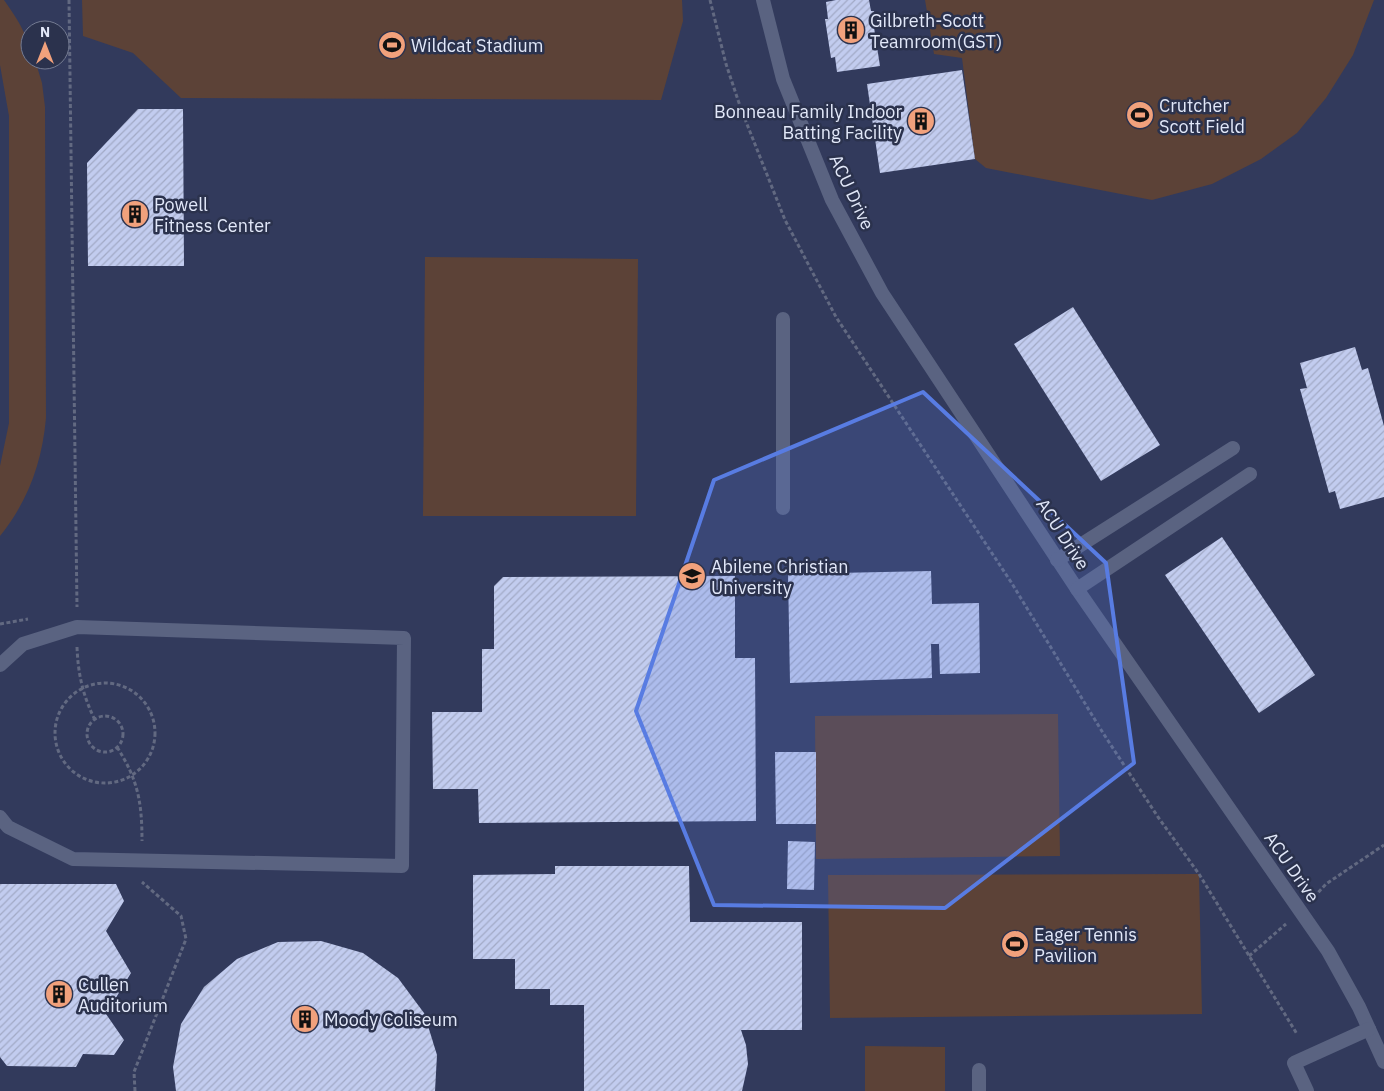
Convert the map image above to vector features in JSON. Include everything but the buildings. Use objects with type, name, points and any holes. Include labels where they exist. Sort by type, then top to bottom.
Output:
[{"type":"lane","name":"ACU Drive","points":[[762,0],[783,78],[832,200],[882,293],[1077,590],[1328,951],[1370,1029],[1384,1062]]},
{"type":"lane","points":[[783,319],[783,508]]},
{"type":"lane","points":[[1057,560],[1233,448]]},
{"type":"lane","points":[[1077,590],[1250,474]]},
{"type":"lane","points":[[0,665],[23,644],[77,627],[404,638],[402,866],[73,859],[8,827],[0,817]]},
{"type":"lane","points":[[1307,1091],[1294,1063],[1370,1029]]},
{"type":"lane","points":[[979,1070],[979,1091]]},
{"type":"path","points":[[69,0],[77,609]]},
{"type":"path","points":[[710,0],[726,64],[741,109],[785,220],[836,317],[1011,582],[1103,733],[1158,816],[1200,874],[1297,1034]]},
{"type":"path","points":[[77,644],[78,668],[82,690],[95,720]]},
{"type":"path","points":[[109,683],[126,688],[140,697],[150,711],[155,728],[154,745],[147,761],[133,775],[120,782],[104,784],[88,781],[74,773],[63,762],[57,748],[54,732],[58,716],[66,702],[91,685],[109,683]]},
{"type":"path","points":[[106,716],[121,725],[123,737],[117,747],[106,752],[95,749],[91,745],[88,740],[88,729],[95,720],[106,716]]},
{"type":"path","points":[[117,747],[133,775],[142,807],[142,845]]},
{"type":"path","points":[[134,1091],[134,1072],[186,938],[181,916],[141,881],[141,876]]},
{"type":"highlighted area","points":[[923,392],[1106,563],[1134,763],[945,908],[714,905],[636,711],[714,480]]},
{"type":"shaded area","name":"Abilene Christian University","points":[[0,0],[1384,0],[1384,1091],[0,1091]]},
{"type":"shaded area","points":[[0,0],[4,0],[20,25],[20,70],[38,70],[45,107],[46,418],[41,450],[32,481],[10,523],[0,536],[0,466],[9,423],[9,116],[0,65]]},
{"type":"shaded area","name":"Wildcat Stadium","points":[[82,0],[682,0],[683,21],[661,100],[181,98],[133,53],[83,36]]},
{"type":"shaded area","name":"Crutcher Scott Field","points":[[925,0],[1374,0],[1353,55],[1326,98],[1297,133],[1261,159],[1212,184],[1152,200],[986,168],[975,159],[962,58],[934,54]]},
{"type":"shaded area","points":[[425,257],[638,259],[636,516],[423,516]]},
{"type":"shaded area","points":[[1058,714],[1060,856],[816,859],[815,716]]},
{"type":"shaded area","name":"Eager Tennis Pavilion","points":[[1199,874],[1202,1014],[830,1018],[828,875]]},
{"type":"shaded area","points":[[865,1046],[945,1047],[945,1091],[865,1091]]},
{"type":"place","name":"Gilbreth-Scott Teamroom(GST)","points":[[851,30]]},
{"type":"place","name":"Wildcat Stadium","points":[[392,45]]},
{"type":"place","name":"Crutcher Scott Field","points":[[1140,115]]},
{"type":"place","name":"Bonneau Family Indoor Batting Facility","points":[[921,121]]},
{"type":"place","name":"Powell Fitness Center","points":[[135,214]]},
{"type":"place","name":"Abilene Christian University","points":[[692,576]]},
{"type":"place","name":"Eager Tennis Pavilion","points":[[1015,944]]},
{"type":"place","name":"Cullen Auditorium","points":[[59,994]]},
{"type":"place","name":"Moody Coliseum","points":[[305,1019]]}]
